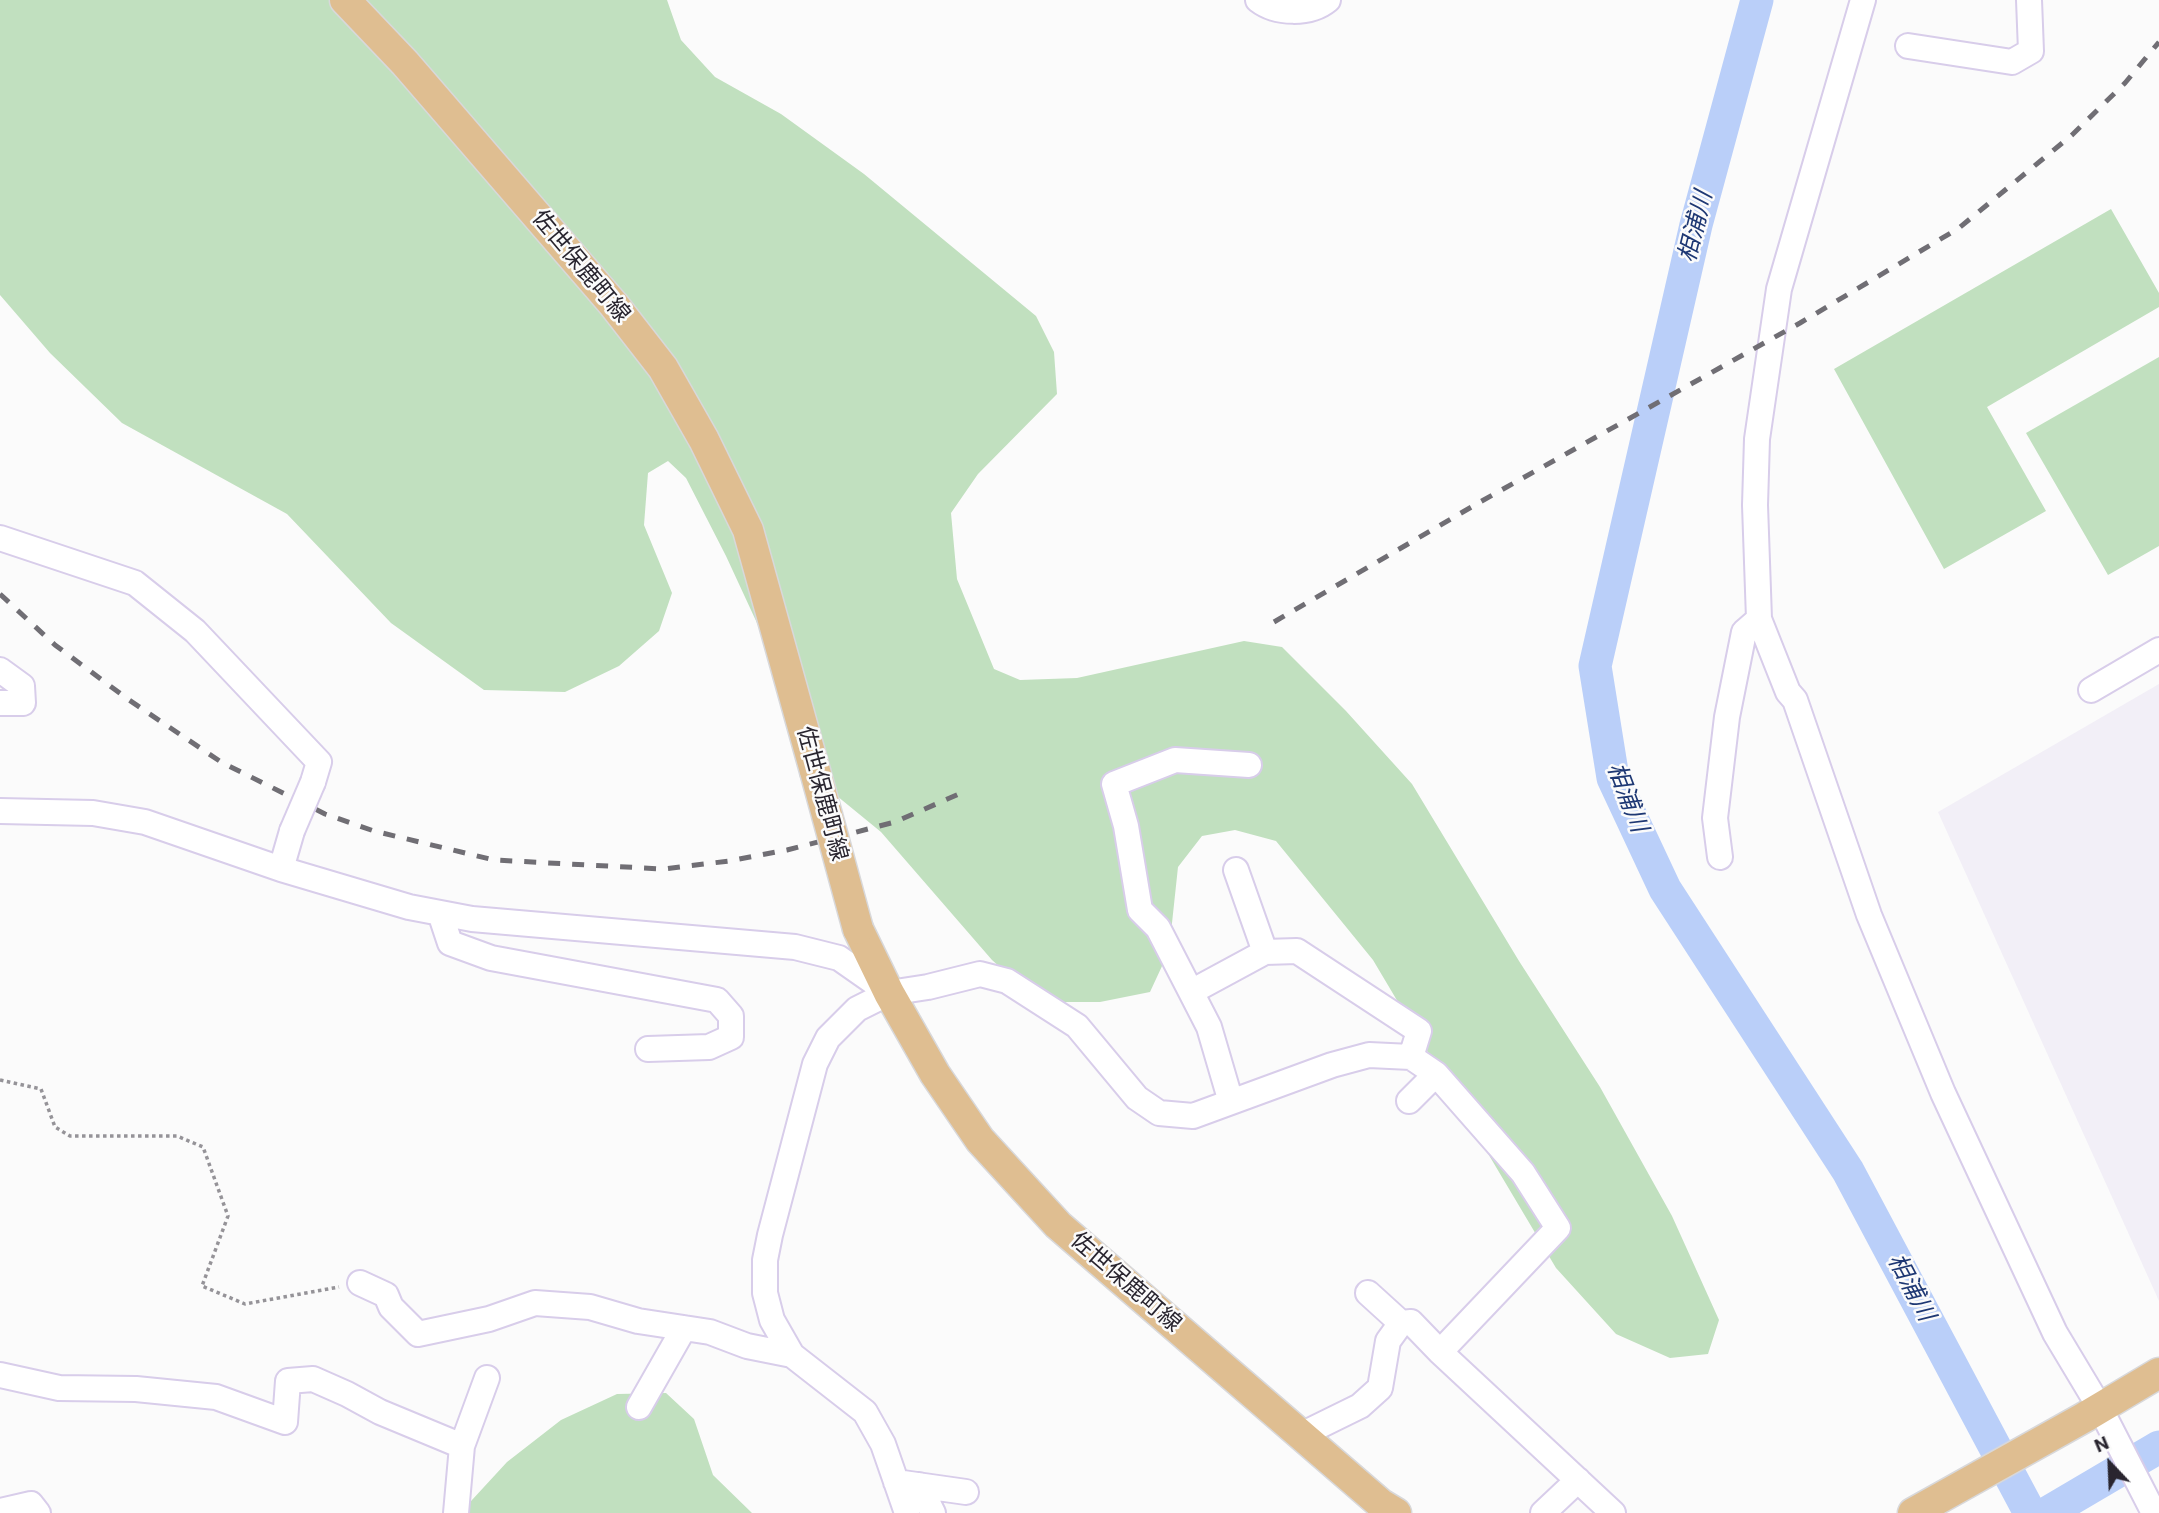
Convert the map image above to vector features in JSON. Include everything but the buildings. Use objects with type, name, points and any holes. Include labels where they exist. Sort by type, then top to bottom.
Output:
[{"type":"main road","name":"佐世保鹿町線","points":[[345,0],[405,63],[578,263],[663,368],[704,440],[748,530],[858,929],[889,993],[935,1074],[980,1140],[1058,1224],[1381,1504],[1396,1513]]},
{"type":"main road","points":[[1913,1513],[2159,1373]]},
{"type":"street","points":[[1258,0],[1282,12],[1320,6],[1328,0]]},
{"type":"street","points":[[1863,0],[1779,289],[1770,340],[1756,439],[1759,619],[1788,692],[1795,700],[1869,915],[1942,1093],[2092,1413],[2154,1513]]},
{"type":"street","points":[[1908,46],[2012,62],[2031,51],[2029,0]]},
{"type":"street","points":[[0,538],[135,583],[195,631],[319,762],[292,831],[281,869]]},
{"type":"street","points":[[1720,858],[1715,818],[1727,717],[1744,632],[1759,619]]},
{"type":"street","points":[[2091,690],[2159,650]]},
{"type":"street","points":[[0,670],[22,686],[23,704],[0,703]]},
{"type":"street","points":[[1231,1102],[1209,1027],[1158,928],[1140,910],[1126,826],[1114,784],[1175,760],[1216,756],[1249,765]]},
{"type":"street","points":[[0,811],[93,813],[145,822],[281,869],[409,907],[472,919],[795,947],[839,958],[889,993]]},
{"type":"street","points":[[1236,870],[1265,952]]},
{"type":"street","points":[[440,913],[450,943],[471,951],[491,958],[717,1000],[731,1016],[731,1037],[709,1047],[648,1049]]},
{"type":"street","points":[[1191,992],[1265,952],[1297,951],[1419,1031],[1411,1057]]},
{"type":"street","points":[[933,1513],[908,1484],[865,1412],[792,1355],[772,1320],[765,1293],[765,1261],[773,1222],[815,1064],[828,1038],[857,1009],[889,993],[980,974],[1007,981],[1077,1026],[1137,1098],[1159,1113],[1193,1116],[1332,1065],[1369,1055],[1411,1057],[1436,1074],[1523,1173],[1558,1228],[1440,1352]]},
{"type":"street","points":[[1409,1101],[1436,1074]]},
{"type":"street","points":[[360,1283],[386,1295],[391,1307],[418,1334],[489,1319],[535,1303],[590,1307],[638,1321],[710,1332],[747,1346],[792,1355]]},
{"type":"street","points":[[1368,1293],[1401,1324]]},
{"type":"street","points":[[1301,1435],[1360,1406],[1380,1388],[1388,1341],[1401,1324],[1411,1322],[1613,1513]]},
{"type":"street","points":[[639,1407],[684,1328]]},
{"type":"street","points":[[0,1375],[59,1388],[136,1389],[216,1397],[285,1422],[288,1381],[313,1379],[380,1412],[462,1447]]},
{"type":"street","points":[[456,1513],[462,1447],[486,1378]]},
{"type":"street","points":[[1543,1513],[1578,1480]]},
{"type":"street","points":[[908,1484],[967,1492]]},
{"type":"street","points":[[907,1513],[908,1484]]},
{"type":"street","points":[[0,1511],[31,1504],[37,1513]]},
{"type":"path","points":[[0,1080],[41,1088],[55,1127],[70,1136],[177,1136],[203,1147],[228,1216],[202,1286],[245,1304],[360,1283]]},
{"type":"shaded area","points":[[2159,684],[2159,1301],[1938,812]]},
{"type":"green space","points":[[0,0],[667,0],[681,40],[715,77],[781,114],[864,174],[1036,316],[1054,352],[1057,394],[978,474],[951,513],[957,579],[994,669],[1020,680],[1077,678],[1244,641],[1282,647],[1346,711],[1412,784],[1519,961],[1600,1087],[1672,1216],[1719,1320],[1708,1354],[1670,1358],[1616,1334],[1556,1268],[1373,960],[1276,841],[1235,830],[1202,836],[1178,867],[1169,951],[1150,992],[1100,1002],[1039,1002],[992,960],[881,832],[837,796],[726,556],[686,478],[668,461],[648,473],[644,525],[672,593],[659,631],[619,666],[565,692],[484,690],[391,623],[287,514],[122,423],[50,353],[0,295]]},
{"type":"green space","points":[[2111,209],[2159,293],[2159,307],[1987,407],[2046,511],[1944,569],[1834,369]]},
{"type":"green space","points":[[2159,357],[2159,546],[2108,575],[2026,433]]},
{"type":"green space","points":[[666,1393],[694,1419],[713,1475],[752,1513],[460,1513],[507,1462],[561,1420],[617,1394]]},
{"type":"waterway","name":"相浦川","points":[[1757,0],[1696,225],[1595,666],[1613,778],[1665,889],[1848,1171],[2030,1513]]},
{"type":"waterway","points":[[2047,1513],[2159,1447]]},
{"type":"railway","points":[[1274,622],[1480,502],[1800,323],[1959,228],[2072,135],[2125,83],[2159,42]]},
{"type":"railway","points":[[0,594],[55,645],[129,700],[221,762],[325,814],[374,831],[494,860],[663,869],[729,861],[787,850],[895,822],[968,790]]}]
